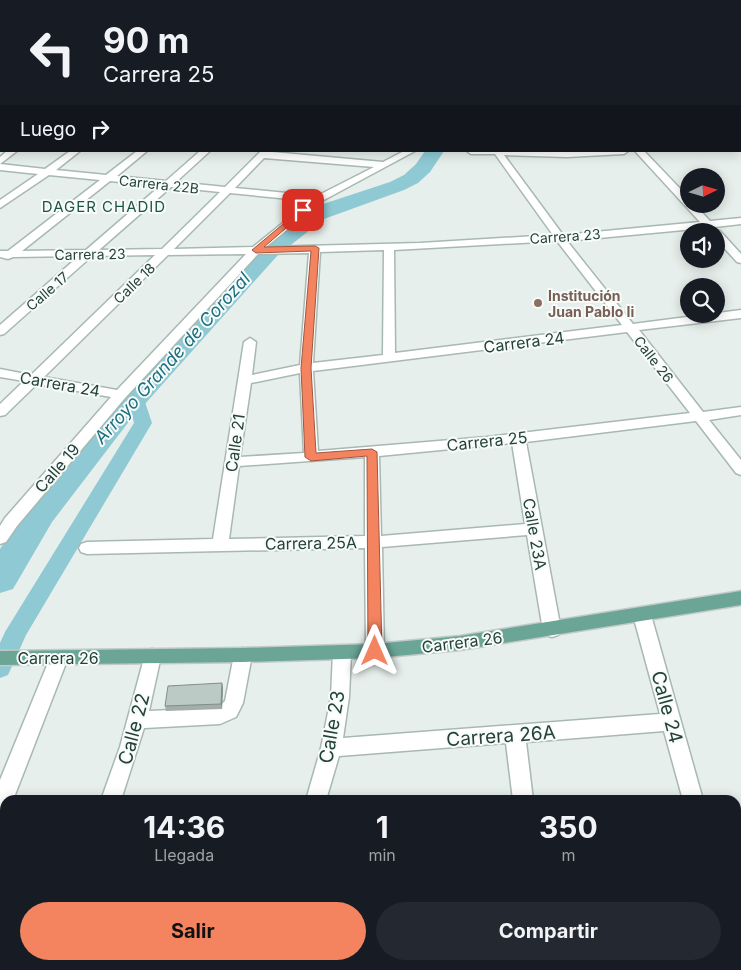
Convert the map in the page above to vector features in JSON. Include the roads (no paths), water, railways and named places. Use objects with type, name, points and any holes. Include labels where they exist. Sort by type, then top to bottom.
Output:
[{"type":"main road","name":"Carrera 26","points":[[0,658],[243,655],[375,651],[460,644],[741,598]]},
{"type":"street","points":[[0,161],[12,152]]},
{"type":"street","points":[[0,205],[75,152]]},
{"type":"street","points":[[0,262],[5,254],[142,152]]},
{"type":"street","name":"Calle 17","points":[[0,331],[205,152]]},
{"type":"street","name":"Calle 19","points":[[0,538],[11,522],[120,395],[288,222],[319,199],[410,152]]},
{"type":"street","points":[[498,152],[567,154],[605,152]]},
{"type":"street","name":"Calle 26","points":[[498,152],[560,238],[741,470]]},
{"type":"street","points":[[640,152],[706,223]]},
{"type":"street","points":[[264,153],[384,166]]},
{"type":"street","name":"Calle 18","points":[[0,412],[264,153]]},
{"type":"street","name":"Carrera 22B","points":[[0,167],[319,199]]},
{"type":"street","name":"Carrera 23","points":[[725,226],[741,221]]},
{"type":"street","name":"Carrera 23","points":[[5,254],[89,255],[389,246],[680,232]]},
{"type":"street","points":[[725,243],[741,260]]},
{"type":"street","points":[[389,246],[389,354]]},
{"type":"street","points":[[311,457],[306,368],[315,248]]},
{"type":"street","points":[[725,307],[741,305]]},
{"type":"street","name":"Carrera 24","points":[[627,324],[680,314]]},
{"type":"street","name":"Carrera 24","points":[[244,380],[389,354],[627,324],[741,314]]},
{"type":"street","name":"Calle 21","points":[[220,544],[250,342]]},
{"type":"street","name":"Carrera 24","points":[[0,373],[120,395]]},
{"type":"street","name":"Carrera 25","points":[[232,462],[372,452],[518,438],[741,410]]},
{"type":"street","name":"Calle 23A","points":[[518,438],[552,630]]},
{"type":"street","points":[[372,452],[375,651]]},
{"type":"street","name":"Carrera 25A","points":[[87,548],[374,542],[535,529]]},
{"type":"street","name":"Calle 24","points":[[642,615],[692,795]]},
{"type":"street","name":"Calle 23","points":[[317,795],[331,748],[340,697],[342,653]]},
{"type":"street","points":[[137,720],[220,716],[229,711],[234,703],[243,655]]},
{"type":"street","name":"Calle 22","points":[[113,795],[122,773],[137,720],[152,656]]},
{"type":"street","points":[[5,795],[59,658]]},
{"type":"street","name":"Carrera 26A","points":[[331,748],[672,722]]},
{"type":"street","points":[[515,735],[522,795]]},
{"type":"waterway","name":"Arroyo Grande de Corozal","points":[[0,579],[40,514],[116,417],[270,250],[316,214],[397,186],[411,179],[423,168],[434,152]]},
{"type":"waterway","points":[[0,668],[16,632],[143,423],[135,396]]},
{"type":"place","name":"Institución Juan Pablo Ii","points":[[538,303]]},
{"type":"district","name":"DAGER CHADID","points":[[104,206]]}]
